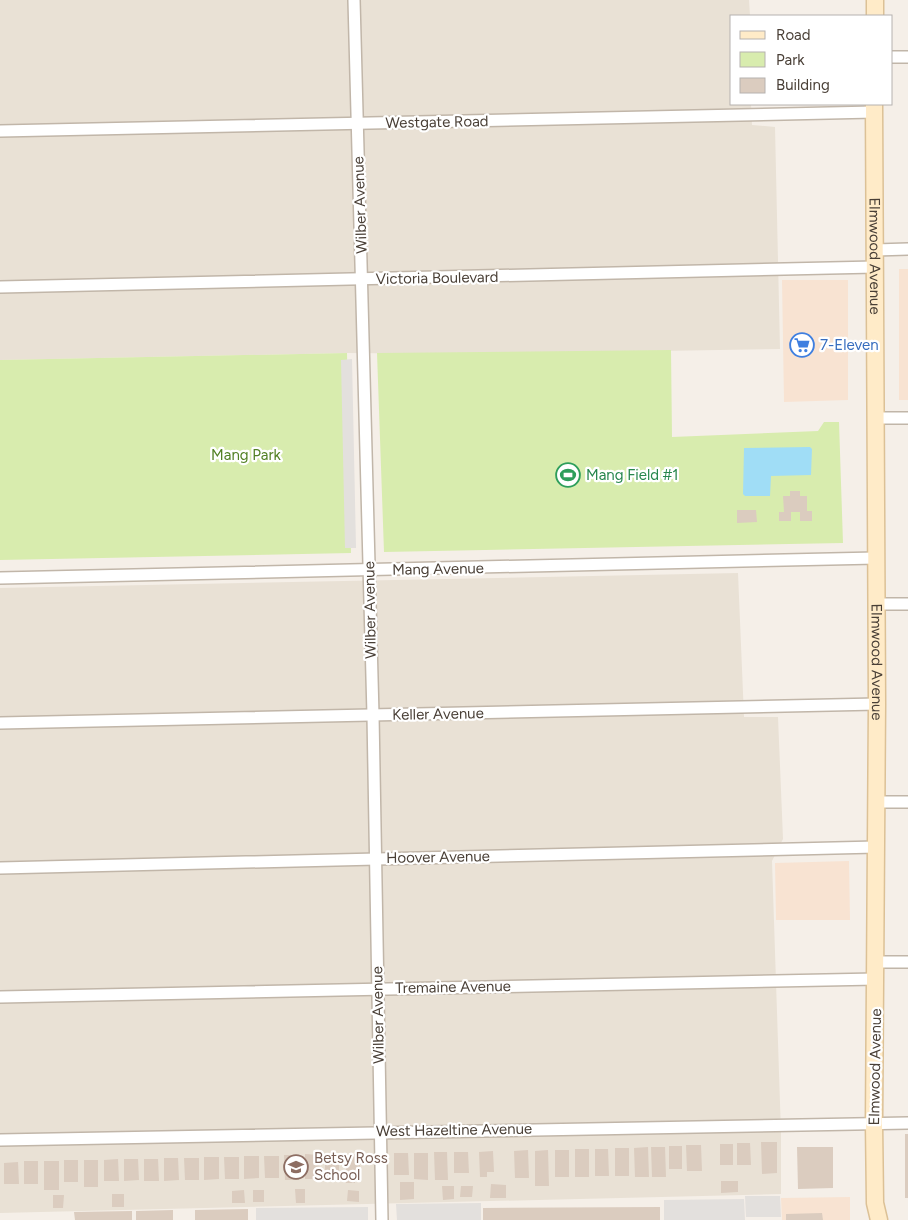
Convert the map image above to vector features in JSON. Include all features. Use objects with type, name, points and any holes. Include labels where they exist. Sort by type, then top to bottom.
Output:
[{"type":"street","name":"Wilber Avenue","points":[[354,0],[370,571],[382,1220]]},
{"type":"street","points":[[875,0],[875,15]]},
{"type":"street","points":[[893,57],[908,57]]},
{"type":"street","name":"Westgate Road","points":[[0,131],[358,124],[874,108]]},
{"type":"street","name":"Elmwood Avenue","points":[[874,108],[877,704],[874,1123],[875,1203],[878,1220]]},
{"type":"street","points":[[875,250],[908,249]]},
{"type":"street","name":"Victoria Boulevard","points":[[0,287],[875,267]]},
{"type":"street","points":[[876,418],[908,418]]},
{"type":"street","name":"Mang Avenue","points":[[0,578],[876,558]]},
{"type":"street","points":[[876,604],[908,604]]},
{"type":"street","name":"Keller Avenue","points":[[0,723],[877,704]]},
{"type":"street","points":[[877,802],[908,802]]},
{"type":"street","name":"Hoover Avenue","points":[[0,868],[876,847]]},
{"type":"street","points":[[876,962],[908,962]]},
{"type":"street","name":"Tremaine Avenue","points":[[0,997],[876,979]]},
{"type":"street","name":"West Hazeltine Avenue","points":[[0,1140],[908,1123]]},
{"type":"street","points":[[874,1220],[875,1203]]},
{"type":"shaded area","points":[[0,0],[749,0],[750,15],[730,15],[730,105],[751,105],[752,125],[775,127],[780,349],[477,354],[347,353],[0,360]]},
{"type":"shaded area","points":[[899,269],[908,269],[908,400],[899,400]]},
{"type":"shaded area","points":[[782,280],[848,280],[848,400],[784,402]]},
{"type":"shaded area","points":[[352,359],[356,548],[345,548],[341,360]]},
{"type":"shaded area","points":[[738,573],[744,717],[778,717],[783,839],[772,861],[781,1133],[781,1194],[0,1213],[0,588]]},
{"type":"shaded area","points":[[849,861],[850,920],[776,920],[775,863]]},
{"type":"shaded area","points":[[745,1196],[780,1196],[781,1217],[746,1217]]},
{"type":"shaded area","points":[[850,1197],[850,1220],[782,1220],[781,1198]]},
{"type":"shaded area","points":[[744,1199],[745,1220],[664,1220],[664,1200]]},
{"type":"shaded area","points":[[481,1203],[481,1220],[397,1220],[396,1204]]},
{"type":"shaded area","points":[[368,1207],[368,1220],[256,1220],[256,1208]]},
{"type":"green space","points":[[671,350],[672,437],[818,431],[824,422],[839,422],[843,543],[384,552],[377,353]]},
{"type":"green space","name":"Mang Park","points":[[347,353],[351,553],[0,560],[0,360]]},
{"type":"water","points":[[810,447],[812,449],[811,475],[771,476],[770,496],[745,496],[743,494],[744,448]]},
{"type":"building","points":[[790,491],[800,491],[800,496],[807,496],[807,511],[812,511],[812,521],[800,521],[800,512],[791,512],[791,521],[779,521],[779,512],[784,512],[783,496],[790,496]]},
{"type":"building","points":[[737,510],[756,510],[757,522],[737,523]]},
{"type":"building","points":[[905,1134],[908,1134],[908,1198],[905,1198]]},
{"type":"building","points":[[761,1142],[777,1142],[777,1173],[762,1174]]},
{"type":"building","points":[[737,1143],[750,1143],[751,1165],[737,1165]]},
{"type":"building","points":[[720,1144],[733,1144],[733,1165],[720,1165]]},
{"type":"building","points":[[686,1145],[701,1145],[702,1171],[687,1171]]},
{"type":"building","points":[[669,1146],[682,1146],[682,1169],[669,1169]]},
{"type":"building","points":[[648,1147],[649,1177],[635,1177],[634,1148]]},
{"type":"building","points":[[651,1147],[665,1147],[666,1177],[652,1177]]},
{"type":"building","points":[[797,1147],[833,1147],[833,1188],[798,1189]]},
{"type":"building","points":[[615,1148],[629,1148],[629,1176],[615,1176]]},
{"type":"building","points":[[575,1149],[589,1149],[589,1177],[575,1177]]},
{"type":"building","points":[[595,1149],[608,1149],[609,1176],[595,1176]]},
{"type":"building","points":[[528,1150],[529,1178],[515,1178],[514,1151]]},
{"type":"building","points":[[548,1150],[549,1186],[535,1186],[535,1151]]},
{"type":"building","points":[[555,1150],[569,1150],[569,1177],[555,1177]]},
{"type":"building","points":[[493,1151],[494,1172],[487,1172],[487,1177],[480,1177],[479,1152]]},
{"type":"building","points":[[434,1152],[447,1152],[448,1180],[435,1180]]},
{"type":"building","points":[[454,1152],[468,1152],[469,1173],[454,1173]]},
{"type":"building","points":[[394,1153],[408,1153],[409,1175],[394,1175]]},
{"type":"building","points":[[414,1153],[428,1153],[428,1180],[414,1179]]},
{"type":"building","points":[[305,1154],[320,1155],[319,1179],[305,1179]]},
{"type":"building","points":[[325,1154],[339,1154],[339,1177],[325,1177]]},
{"type":"building","points":[[346,1154],[360,1154],[360,1176],[355,1176],[355,1183],[346,1183]]},
{"type":"building","points":[[284,1155],[299,1155],[299,1180],[285,1180]]},
{"type":"building","points":[[244,1156],[259,1156],[259,1178],[244,1179]]},
{"type":"building","points":[[264,1156],[279,1156],[279,1178],[265,1178]]},
{"type":"building","points":[[204,1157],[219,1157],[219,1179],[204,1180]]},
{"type":"building","points":[[224,1157],[239,1157],[239,1179],[225,1179]]},
{"type":"building","points":[[164,1158],[178,1158],[179,1180],[164,1181]]},
{"type":"building","points":[[184,1158],[199,1158],[199,1180],[185,1180]]},
{"type":"building","points":[[118,1159],[119,1181],[104,1181],[104,1160]]},
{"type":"building","points":[[124,1159],[138,1159],[139,1180],[124,1181]]},
{"type":"building","points":[[144,1159],[158,1159],[159,1181],[144,1181]]},
{"type":"building","points":[[64,1160],[78,1160],[78,1182],[64,1182]]},
{"type":"building","points":[[84,1160],[98,1160],[98,1187],[84,1187]]},
{"type":"building","points":[[24,1161],[38,1161],[38,1184],[24,1184]]},
{"type":"building","points":[[44,1161],[59,1161],[59,1190],[44,1190]]},
{"type":"building","points":[[18,1162],[19,1184],[4,1184],[4,1163]]},
{"type":"building","points":[[721,1181],[738,1181],[738,1192],[721,1193]]},
{"type":"building","points":[[400,1182],[414,1182],[414,1199],[400,1200]]},
{"type":"building","points":[[491,1184],[506,1185],[506,1198],[490,1198]]},
{"type":"building","points":[[442,1186],[454,1186],[454,1199],[443,1200]]},
{"type":"building","points":[[461,1186],[473,1186],[472,1197],[460,1197]]},
{"type":"building","points":[[295,1189],[305,1189],[305,1203],[296,1203]]},
{"type":"building","points":[[244,1190],[245,1203],[232,1203],[232,1191]]},
{"type":"building","points":[[253,1190],[264,1190],[264,1202],[253,1202]]},
{"type":"building","points":[[348,1190],[359,1191],[359,1202],[347,1201]]},
{"type":"building","points":[[112,1194],[124,1194],[124,1207],[112,1207]]},
{"type":"building","points":[[53,1195],[64,1195],[63,1208],[53,1208]]},
{"type":"building","points":[[660,1207],[660,1220],[483,1220],[483,1208]]},
{"type":"building","points":[[248,1209],[248,1220],[195,1220],[195,1210]]},
{"type":"building","points":[[173,1210],[173,1220],[136,1220],[136,1211]]},
{"type":"building","points":[[132,1211],[132,1220],[75,1220],[74,1212]]},
{"type":"building","points":[[822,1213],[823,1220],[786,1220],[786,1214]]},
{"type":"place","name":"7-Eleven","points":[[802,345]]},
{"type":"place","name":"Mang Field #1","points":[[568,475]]},
{"type":"place","name":"Betsy Ross School","points":[[296,1167]]}]
